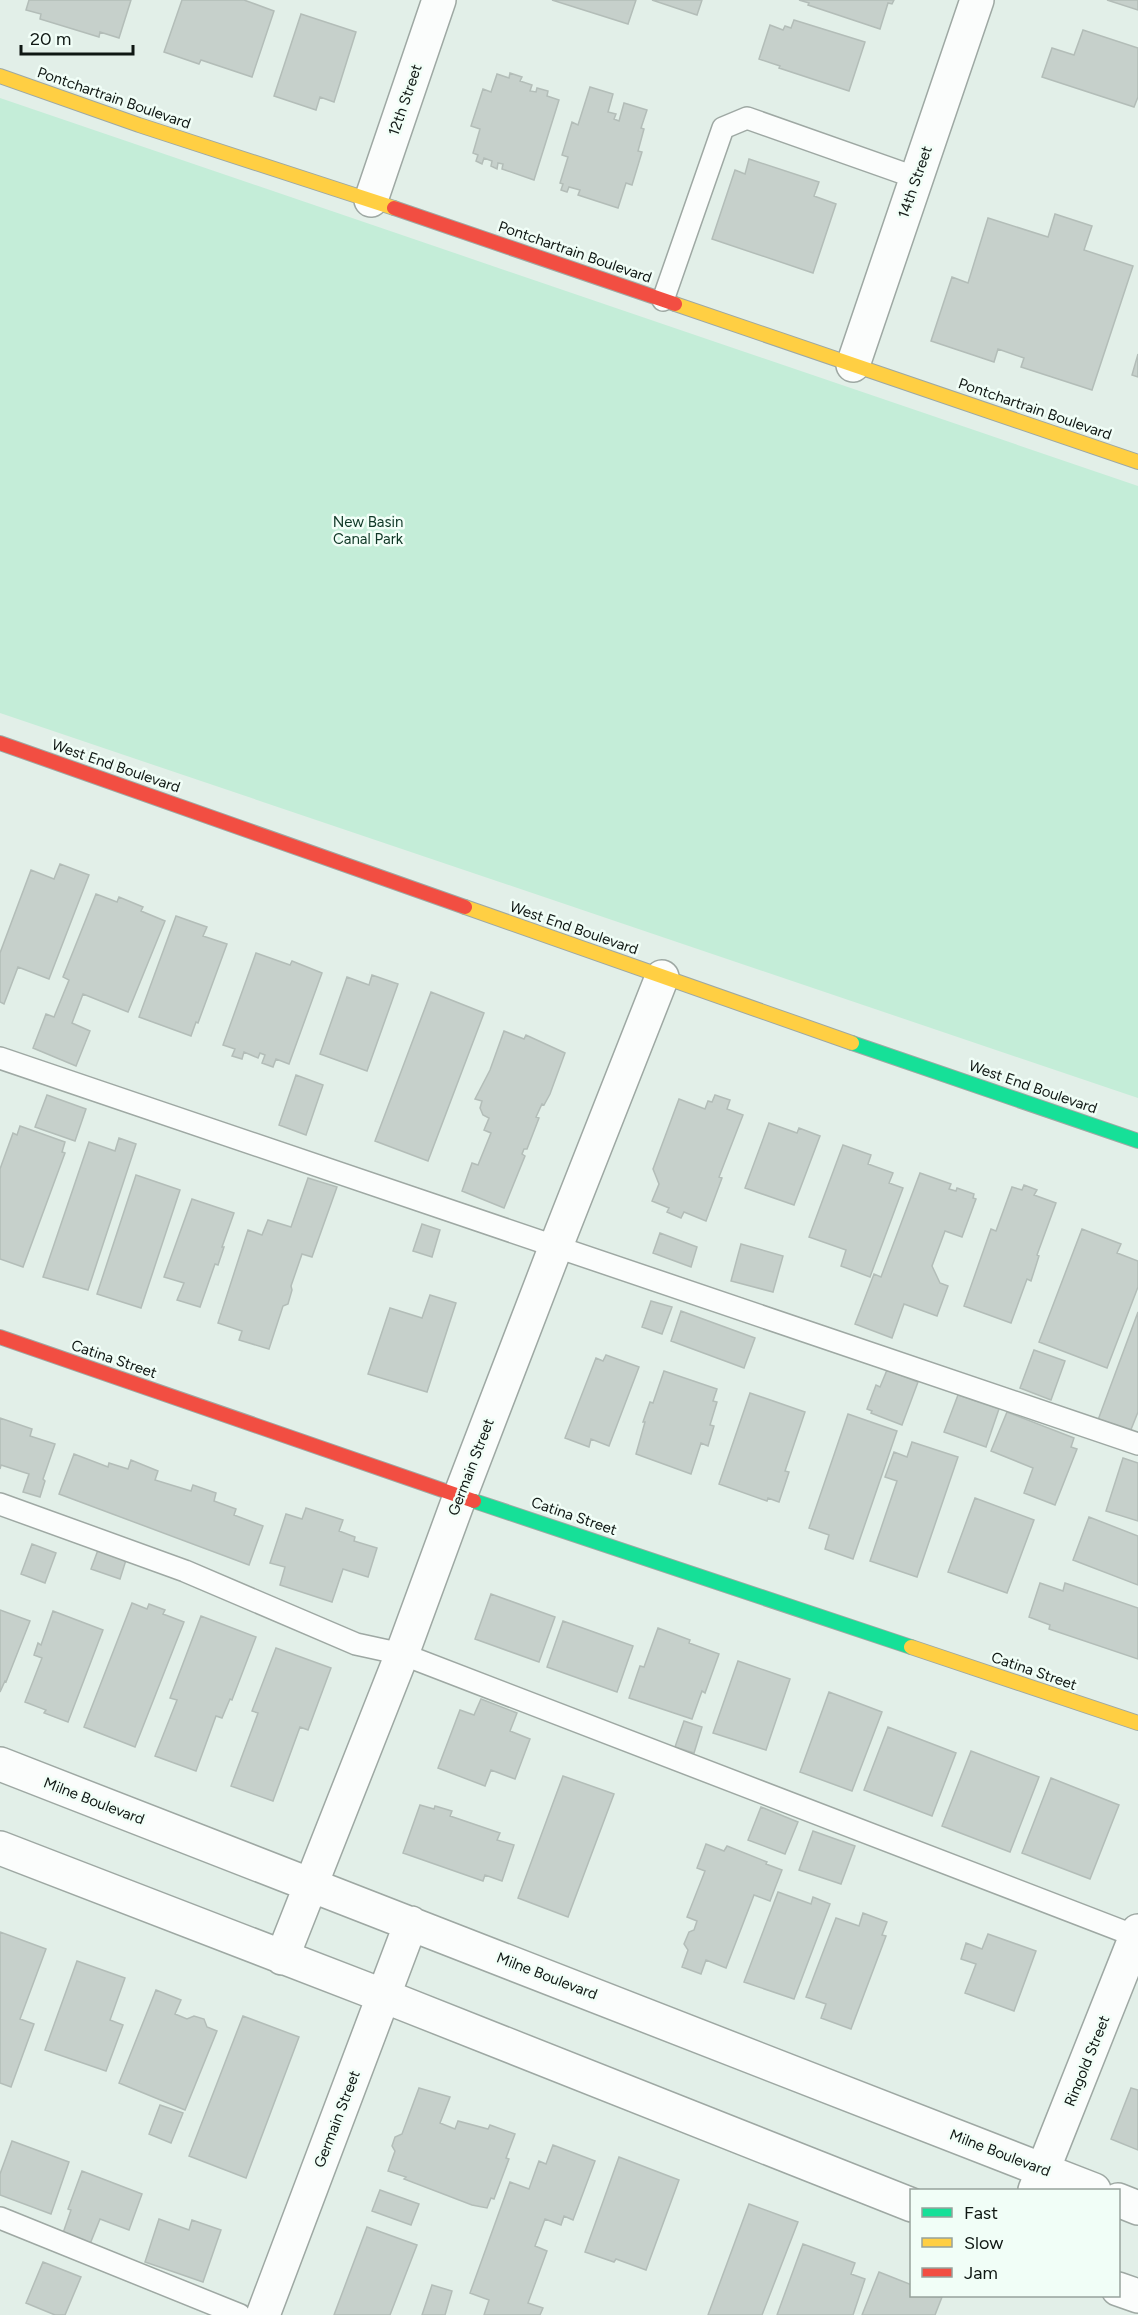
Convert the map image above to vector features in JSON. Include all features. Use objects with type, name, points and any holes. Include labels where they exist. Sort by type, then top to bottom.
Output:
[{"type":"main road","name":"Pontchartrain Boulevard","points":[[0,76],[1138,462]]},
{"type":"main road","name":"West End Boulevard","points":[[0,743],[662,977],[1138,1141]]},
{"type":"main road","name":"Catina Street","points":[[0,1337],[460,1496],[1138,1724]]},
{"type":"street","name":"12th Street","points":[[371,200],[439,0]]},
{"type":"street","name":"14th Street","points":[[853,365],[977,0]]},
{"type":"street","name":"Germain Street","points":[[282,1958],[662,977]]},
{"type":"street","name":"Milne Boulevard","points":[[0,1764],[411,1923],[1039,2180],[1088,2189]]},
{"type":"street","points":[[0,1848],[384,1996],[910,2204]]},
{"type":"street","name":"Germain Street","points":[[263,2315],[411,1923]]},
{"type":"street","name":"Ringold Street","points":[[1039,2180],[1137,1934]]},
{"type":"street","points":[[1120,2200],[1138,2208]]},
{"type":"street","points":[[1120,2289],[1138,2296]]},
{"type":"lane","points":[[663,300],[723,128],[747,118],[917,178]]},
{"type":"lane","points":[[0,1058],[1138,1444]]},
{"type":"lane","points":[[0,1504],[185,1571],[356,1644],[402,1653],[1137,1934]]},
{"type":"lane","points":[[0,2218],[240,2315]]},
{"type":"green space","name":"New Basin Canal Park","points":[[0,98],[1138,486],[1138,1098],[0,713]]},
{"type":"building","points":[[29,0],[131,0],[119,38],[100,32],[99,37],[40,19],[41,14],[26,10]]},
{"type":"building","points":[[182,0],[244,0],[274,11],[252,77],[201,60],[199,64],[164,52]]},
{"type":"building","points":[[552,0],[636,0],[628,24]]},
{"type":"building","points":[[652,0],[702,0],[697,15]]},
{"type":"building","points":[[799,0],[894,0],[892,4],[888,3],[880,29]]},
{"type":"building","points":[[1107,0],[1138,0],[1138,10]]},
{"type":"building","points":[[301,14],[356,32],[334,102],[320,97],[316,110],[274,96]]},
{"type":"building","points":[[794,20],[865,42],[849,91],[759,59],[770,25],[783,30],[785,26],[791,28]]},
{"type":"building","points":[[1083,30],[1138,48],[1138,97],[1134,107],[1042,77],[1052,48],[1074,55]]},
{"type":"building","points":[[510,73],[522,77],[520,81],[532,85],[530,91],[536,92],[537,88],[548,91],[547,96],[559,100],[534,180],[502,169],[503,164],[498,163],[497,169],[491,166],[492,161],[484,158],[482,164],[476,161],[478,155],[473,153],[480,129],[471,126],[483,89],[491,92],[497,74],[509,78]]},
{"type":"building","points":[[590,87],[613,94],[608,112],[616,114],[614,119],[619,121],[624,103],[647,110],[641,128],[644,129],[638,151],[642,152],[632,185],[626,183],[618,208],[578,195],[580,190],[569,187],[567,192],[561,190],[563,184],[560,183],[568,157],[562,155],[572,122],[578,125]]},
{"type":"building","points":[[749,159],[819,182],[814,196],[836,204],[813,273],[712,239],[735,170],[745,174]]},
{"type":"building","points":[[1055,214],[1092,226],[1084,250],[1133,266],[1092,390],[1021,367],[1024,358],[998,349],[994,362],[931,341],[952,277],[968,283],[988,218],[1048,237]]},
{"type":"building","points":[[1138,354],[1138,377],[1132,375]]},
{"type":"building","points":[[60,864],[89,875],[49,979],[18,967],[4,1004],[0,1002],[0,953],[31,870],[54,879]]},
{"type":"building","points":[[96,894],[117,902],[119,897],[143,907],[141,911],[165,921],[128,1012],[83,994],[72,1023],[90,1031],[76,1066],[33,1048],[46,1014],[54,1017],[69,980],[63,977]]},
{"type":"building","points":[[176,916],[207,927],[203,936],[227,944],[191,1036],[139,1017]]},
{"type":"building","points":[[256,953],[290,965],[292,961],[322,973],[289,1064],[276,1059],[273,1067],[262,1063],[265,1055],[260,1053],[258,1058],[244,1052],[242,1059],[232,1056],[235,1049],[223,1045]]},
{"type":"building","points":[[372,975],[398,984],[367,1071],[320,1054],[347,977],[369,985]]},
{"type":"building","points":[[431,992],[484,1013],[428,1161],[375,1141]]},
{"type":"building","points":[[504,1031],[524,1039],[526,1035],[565,1053],[550,1094],[536,1117],[539,1118],[527,1149],[524,1149],[522,1154],[525,1156],[504,1208],[462,1191],[472,1163],[478,1165],[491,1133],[484,1130],[489,1118],[483,1115],[480,1108],[482,1101],[475,1099],[490,1070]]},
{"type":"building","points":[[296,1075],[323,1085],[306,1135],[279,1125]]},
{"type":"building","points":[[47,1095],[86,1109],[75,1141],[35,1127]]},
{"type":"building","points":[[715,1095],[730,1100],[727,1109],[743,1115],[719,1177],[722,1178],[706,1221],[684,1212],[681,1218],[667,1212],[669,1208],[652,1201],[659,1184],[653,1169],[679,1099],[705,1109],[708,1101],[712,1102]]},
{"type":"building","points":[[769,1123],[797,1133],[799,1128],[820,1136],[794,1205],[745,1188]]},
{"type":"building","points":[[20,1126],[65,1142],[62,1152],[65,1153],[23,1267],[0,1259],[0,1169],[13,1133],[17,1135]]},
{"type":"building","points":[[119,1138],[136,1144],[88,1290],[43,1277],[89,1142],[115,1151]]},
{"type":"building","points":[[843,1145],[871,1155],[868,1164],[893,1173],[889,1183],[903,1188],[870,1277],[841,1266],[846,1250],[809,1237]]},
{"type":"building","points":[[920,1173],[951,1184],[949,1189],[956,1191],[957,1188],[974,1194],[973,1198],[976,1199],[962,1237],[945,1231],[932,1266],[940,1283],[948,1286],[937,1316],[904,1304],[892,1338],[855,1324],[874,1274],[881,1277]]},
{"type":"building","points":[[136,1175],[180,1190],[141,1308],[97,1294]]},
{"type":"building","points":[[308,1178],[337,1187],[312,1257],[302,1254],[291,1286],[288,1304],[283,1306],[269,1349],[239,1340],[242,1331],[218,1323],[248,1230],[262,1235],[268,1220],[291,1227]]},
{"type":"building","points":[[1024,1185],[1037,1190],[1034,1195],[1056,1203],[1037,1255],[1039,1256],[1031,1281],[1027,1279],[1011,1323],[964,1306],[991,1229],[996,1231],[1012,1187],[1022,1190]]},
{"type":"building","points":[[192,1199],[234,1213],[218,1265],[215,1264],[200,1307],[177,1300],[184,1283],[164,1277]]},
{"type":"building","points":[[422,1224],[440,1230],[432,1257],[413,1251]]},
{"type":"building","points":[[1082,1229],[1121,1244],[1117,1253],[1138,1261],[1138,1287],[1107,1368],[1039,1342]]},
{"type":"building","points":[[660,1233],[697,1247],[691,1267],[653,1253]]},
{"type":"building","points":[[741,1244],[783,1256],[773,1292],[731,1281]]},
{"type":"building","points":[[430,1295],[456,1303],[427,1392],[368,1374],[390,1308],[422,1318]]},
{"type":"building","points":[[651,1301],[672,1307],[662,1334],[642,1327]]},
{"type":"building","points":[[681,1311],[755,1338],[744,1368],[671,1341]]},
{"type":"building","points":[[1138,1312],[1138,1412],[1130,1432],[1098,1420]]},
{"type":"building","points":[[1034,1350],[1065,1361],[1051,1400],[1020,1388]]},
{"type":"building","points":[[606,1355],[639,1367],[609,1446],[591,1439],[589,1447],[565,1438],[596,1358],[603,1361]]},
{"type":"building","points":[[887,1370],[918,1382],[902,1425],[871,1413],[872,1411],[867,1409],[876,1385],[880,1387]]},
{"type":"building","points":[[664,1371],[717,1389],[713,1401],[717,1402],[710,1425],[714,1426],[708,1446],[701,1443],[691,1474],[636,1454],[645,1422],[643,1422],[650,1402],[653,1403]]},
{"type":"building","points":[[750,1393],[805,1412],[785,1471],[789,1472],[779,1502],[768,1498],[767,1501],[719,1484]]},
{"type":"building","points":[[958,1395],[999,1409],[986,1447],[944,1432]]},
{"type":"building","points":[[1007,1412],[1074,1438],[1071,1447],[1077,1449],[1055,1505],[1024,1493],[1033,1468],[991,1451]]},
{"type":"building","points":[[848,1414],[897,1431],[853,1559],[825,1549],[829,1535],[809,1528]]},
{"type":"building","points":[[0,1418],[32,1429],[30,1436],[55,1444],[43,1479],[45,1481],[40,1497],[23,1492],[29,1474],[1,1465],[0,1469]]},
{"type":"building","points":[[912,1442],[958,1457],[917,1577],[870,1561],[897,1481],[885,1477],[894,1452],[907,1457]]},
{"type":"building","points":[[74,1454],[108,1467],[109,1463],[128,1469],[131,1460],[158,1471],[155,1480],[191,1491],[193,1485],[216,1493],[214,1501],[236,1509],[234,1515],[263,1526],[249,1565],[59,1494]]},
{"type":"building","points":[[1123,1458],[1138,1463],[1138,1521],[1106,1511]]},
{"type":"building","points":[[975,1498],[1034,1520],[1007,1593],[948,1572]]},
{"type":"building","points":[[306,1508],[343,1520],[339,1531],[355,1537],[354,1541],[377,1548],[368,1577],[343,1569],[332,1602],[280,1585],[285,1567],[270,1563],[286,1514],[302,1519]]},
{"type":"building","points":[[1089,1517],[1138,1536],[1138,1585],[1073,1560]]},
{"type":"building","points":[[32,1544],[56,1553],[45,1583],[21,1574]]},
{"type":"building","points":[[98,1550],[126,1560],[120,1579],[91,1569]]},
{"type":"building","points":[[1040,1583],[1063,1591],[1065,1583],[1138,1608],[1138,1659],[1049,1629],[1050,1625],[1029,1617]]},
{"type":"building","points":[[491,1594],[555,1617],[539,1662],[475,1639]]},
{"type":"building","points":[[132,1603],[147,1609],[149,1604],[165,1610],[163,1614],[184,1622],[135,1747],[84,1727]]},
{"type":"building","points":[[0,1610],[30,1621],[0,1692]]},
{"type":"building","points":[[53,1611],[103,1630],[68,1722],[44,1713],[46,1710],[25,1702],[42,1658],[34,1655],[38,1643],[41,1645]]},
{"type":"building","points":[[201,1616],[256,1637],[232,1700],[230,1699],[222,1718],[216,1716],[196,1771],[155,1756],[177,1700],[170,1698]]},
{"type":"building","points":[[563,1621],[633,1646],[617,1692],[547,1667]]},
{"type":"building","points":[[658,1628],[719,1654],[705,1693],[702,1691],[692,1719],[629,1698],[640,1666],[644,1667]]},
{"type":"building","points":[[276,1648],[331,1668],[308,1730],[300,1727],[273,1801],[231,1786],[258,1713],[252,1711]]},
{"type":"building","points":[[738,1661],[790,1679],[766,1750],[713,1733]]},
{"type":"building","points":[[829,1692],[882,1712],[852,1791],[800,1772]]},
{"type":"building","points":[[481,1699],[517,1713],[510,1731],[530,1739],[515,1779],[491,1770],[485,1786],[438,1768],[460,1710],[474,1715]]},
{"type":"building","points":[[684,1721],[702,1727],[694,1753],[675,1747]]},
{"type":"building","points":[[888,1727],[956,1753],[932,1816],[864,1790]]},
{"type":"building","points":[[971,1751],[1039,1777],[1010,1852],[942,1826]]},
{"type":"building","points":[[563,1776],[614,1794],[568,1917],[518,1898]]},
{"type":"building","points":[[1051,1778],[1119,1805],[1090,1879],[1022,1853]]},
{"type":"building","points":[[420,1805],[452,1811],[450,1816],[500,1833],[497,1840],[514,1845],[502,1881],[485,1875],[483,1881],[403,1853]]},
{"type":"building","points":[[761,1807],[798,1822],[785,1854],[748,1840]]},
{"type":"building","points":[[813,1831],[855,1846],[841,1884],[799,1870]]},
{"type":"building","points":[[706,1844],[724,1851],[727,1846],[782,1870],[770,1901],[754,1895],[726,1968],[706,1960],[701,1974],[682,1967],[688,1950],[684,1944],[689,1932],[694,1930],[697,1921],[687,1917],[705,1871],[697,1868]]},
{"type":"building","points":[[778,1892],[811,1904],[813,1897],[830,1904],[794,1999],[744,1982]]},
{"type":"building","points":[[863,1913],[887,1922],[882,1935],[886,1936],[851,2029],[821,2018],[826,2004],[806,1997],[836,1918],[859,1926]]},
{"type":"building","points":[[0,1932],[46,1949],[20,2019],[34,2024],[11,2087],[0,2083]]},
{"type":"building","points":[[988,1934],[1036,1951],[1014,2011],[965,1993],[976,1964],[961,1959],[966,1943],[982,1949]]},
{"type":"building","points":[[77,1961],[125,1978],[110,2020],[123,2025],[106,2071],[45,2050]]},
{"type":"building","points":[[156,1990],[181,2000],[175,2014],[187,2019],[194,2016],[204,2019],[207,2027],[217,2031],[185,2110],[119,2083]]},
{"type":"building","points":[[243,2016],[299,2037],[246,2178],[189,2156]]},
{"type":"building","points":[[419,2088],[450,2097],[440,2123],[455,2129],[458,2121],[488,2129],[490,2125],[515,2134],[506,2158],[509,2159],[494,2199],[491,2198],[487,2208],[472,2205],[388,2171],[395,2151],[392,2146],[395,2137],[402,2134]]},
{"type":"building","points":[[1131,2088],[1138,2090],[1138,2150],[1111,2139]]},
{"type":"building","points":[[160,2105],[183,2113],[171,2143],[149,2134]]},
{"type":"building","points":[[12,2141],[69,2162],[51,2214],[0,2195],[0,2174]]},
{"type":"building","points":[[553,2145],[595,2161],[573,2220],[564,2216],[561,2225],[545,2219],[535,2246],[547,2251],[528,2303],[543,2308],[540,2315],[484,2315],[489,2300],[470,2293],[510,2182],[529,2189],[539,2161],[546,2164]]},
{"type":"building","points":[[619,2157],[679,2180],[646,2270],[616,2259],[614,2262],[585,2252]]},
{"type":"building","points":[[82,2171],[142,2194],[129,2230],[100,2219],[90,2244],[63,2233],[71,2210],[68,2209]]},
{"type":"building","points":[[380,2190],[419,2204],[411,2225],[372,2211]]},
{"type":"building","points":[[749,2204],[798,2222],[762,2315],[708,2315]]},
{"type":"building","points":[[159,2219],[189,2230],[192,2220],[221,2230],[203,2282],[145,2262]]},
{"type":"building","points":[[367,2227],[417,2245],[390,2315],[334,2315]]},
{"type":"building","points":[[803,2244],[855,2263],[851,2274],[865,2279],[853,2315],[777,2315]]},
{"type":"building","points":[[43,2262],[81,2277],[65,2315],[55,2315],[26,2303]]},
{"type":"building","points":[[879,2272],[910,2284],[910,2297],[942,2297],[935,2315],[862,2315]]},
{"type":"building","points":[[432,2285],[452,2291],[445,2315],[422,2315]]},
{"type":"traffic: fast","points":[[852,1043],[1138,1141]]},
{"type":"traffic: fast","points":[[474,1501],[911,1647]]},
{"type":"traffic: slow","points":[[0,76],[139,125],[394,208]]},
{"type":"traffic: slow","points":[[675,304],[1138,462]]},
{"type":"traffic: slow","points":[[465,907],[852,1043]]},
{"type":"traffic: slow","points":[[911,1647],[1138,1723]]},
{"type":"traffic: jam","points":[[394,208],[675,304]]},
{"type":"traffic: jam","points":[[0,743],[465,907]]},
{"type":"traffic: jam","points":[[0,1337],[474,1501]]}]
